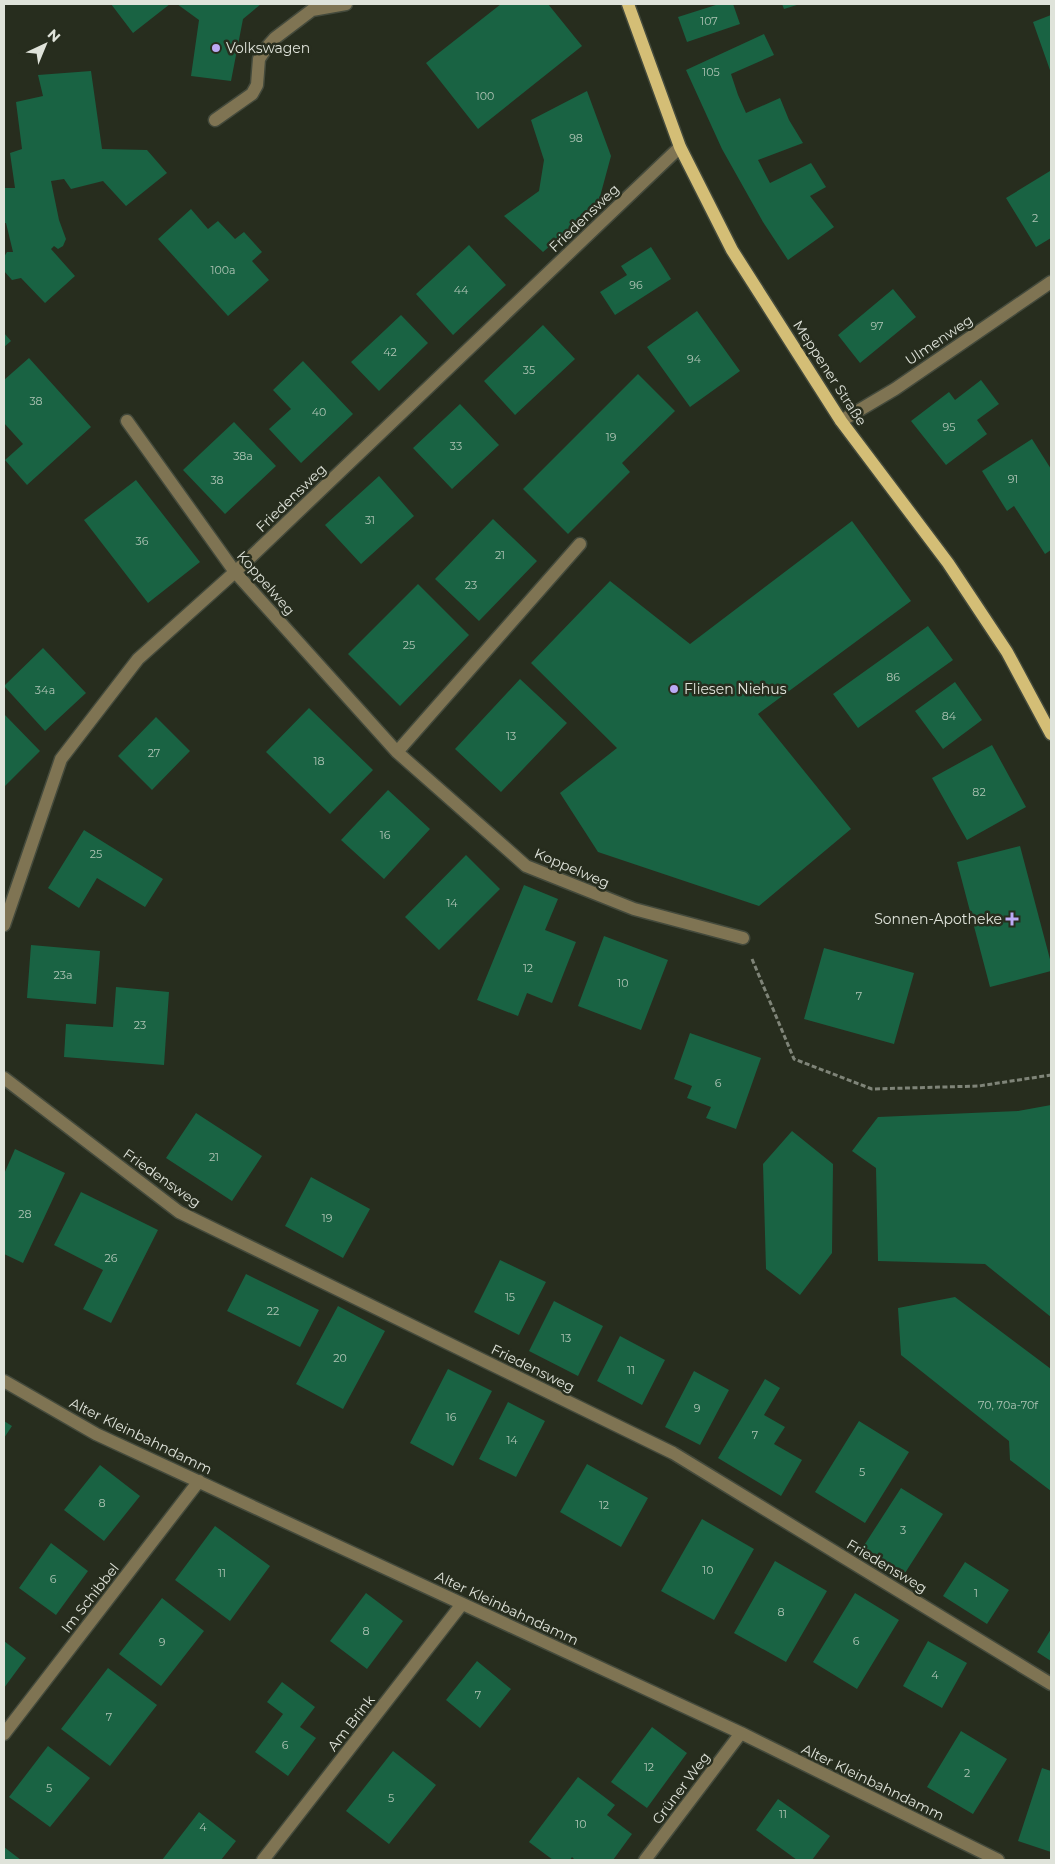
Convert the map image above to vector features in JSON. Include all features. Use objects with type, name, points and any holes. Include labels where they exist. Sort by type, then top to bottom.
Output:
[{"type":"main road","name":"Meppener Straße","points":[[628,4],[680,147],[732,250],[841,421],[948,563],[1007,652],[1051,734]]},
{"type":"street","points":[[215,120],[252,94],[257,85],[259,59],[267,46],[275,38],[312,10],[346,4]]},
{"type":"street","name":"Friedensweg","points":[[4,925],[61,759],[138,659],[235,572],[680,147]]},
{"type":"street","name":"Ulmenweg","points":[[841,421],[895,388],[1051,282]]},
{"type":"street","name":"Koppelweg","points":[[127,421],[235,572],[397,752],[526,866],[634,910],[742,938]]},
{"type":"street","points":[[397,752],[580,544]]},
{"type":"street","name":"Friedensweg","points":[[4,1078],[179,1212],[673,1453],[1051,1684]]},
{"type":"street","name":"Alter Kleinbahndamm","points":[[4,1382],[96,1434],[741,1733],[998,1860]]},
{"type":"street","name":"Im Schibbel","points":[[4,1734],[199,1481]]},
{"type":"street","name":"Am Brink","points":[[263,1860],[462,1604]]},
{"type":"street","name":"Grüner Weg","points":[[645,1860],[741,1733]]},
{"type":"path","points":[[742,938],[794,1059],[872,1089],[979,1086],[1051,1075]]},
{"type":"building","points":[[111,4],[170,4],[133,33]]},
{"type":"building","name":"Volkswagen","points":[[177,4],[261,4],[243,19],[231,81],[191,76],[199,20]]},
{"type":"building","points":[[501,4],[548,4],[582,46],[478,129],[426,63]]},
{"type":"building","points":[[719,4],[733,4],[740,24],[687,42],[678,17]]},
{"type":"building","points":[[782,4],[800,4],[784,9]]},
{"type":"building","points":[[1051,15],[1051,73],[1033,22]]},
{"type":"building","points":[[764,34],[774,55],[731,74],[738,95],[746,113],[780,98],[789,120],[803,143],[758,160],[770,183],[811,163],[826,187],[810,196],[834,227],[788,260],[763,222],[722,149],[686,70]]},
{"type":"building","points":[[91,71],[102,149],[147,150],[167,173],[126,206],[103,181],[71,189],[64,179],[51,181],[59,220],[66,239],[63,246],[58,249],[54,246],[51,249],[75,276],[45,303],[21,278],[12,280],[4,271],[4,257],[7,252],[13,252],[6,223],[4,223],[4,188],[15,188],[10,153],[22,149],[16,102],[43,96],[38,75]]},
{"type":"building","points":[[587,91],[611,156],[598,204],[543,252],[504,216],[539,191],[544,160],[531,120]]},
{"type":"building","points":[[1050,171],[1051,238],[1036,247],[1006,198]]},
{"type":"building","points":[[191,209],[208,229],[218,221],[235,239],[244,232],[262,252],[252,261],[269,280],[228,316],[158,239]]},
{"type":"building","points":[[469,245],[506,285],[453,335],[416,294]]},
{"type":"building","points":[[651,247],[671,279],[615,315],[600,292],[627,275],[621,266]]},
{"type":"building","points":[[893,289],[916,317],[860,363],[838,335]]},
{"type":"building","points":[[697,311],[740,371],[690,407],[647,347]]},
{"type":"building","points":[[401,315],[428,343],[379,391],[351,362]]},
{"type":"building","points":[[543,325],[575,359],[515,415],[484,381]]},
{"type":"building","points":[[4,333],[11,341],[4,347]]},
{"type":"building","points":[[29,358],[91,427],[27,485],[5,460],[23,444],[4,423],[4,380]]},
{"type":"building","points":[[303,361],[353,414],[301,463],[269,429],[291,409],[273,390]]},
{"type":"building","points":[[638,374],[675,411],[622,463],[630,472],[568,534],[523,489]]},
{"type":"building","points":[[981,380],[999,404],[977,420],[987,434],[946,465],[911,421],[949,392],[955,400]]},
{"type":"building","points":[[460,404],[499,445],[452,489],[413,448]]},
{"type":"building","points":[[234,422],[276,466],[225,514],[183,470]]},
{"type":"building","points":[[1032,439],[1051,469],[1051,550],[1045,554],[1014,506],[1007,511],[982,471]]},
{"type":"building","points":[[379,476],[414,516],[361,564],[325,525]]},
{"type":"building","points":[[136,480],[200,562],[148,603],[84,520]]},
{"type":"building","points":[[493,519],[537,561],[479,621],[435,579]]},
{"type":"building","name":"Fliesen Niehus","points":[[852,521],[911,601],[758,714],[851,829],[759,906],[598,852],[560,793],[617,748],[531,663],[610,581],[690,644]]},
{"type":"building","points":[[418,584],[469,635],[400,706],[348,654]]},
{"type":"building","points":[[928,626],[953,660],[858,728],[833,694]]},
{"type":"building","points":[[43,648],[86,693],[45,731],[4,686]]},
{"type":"building","points":[[520,679],[567,723],[501,792],[455,749]]},
{"type":"building","points":[[955,682],[982,720],[943,749],[915,711]]},
{"type":"building","points":[[309,708],[373,770],[330,814],[266,752]]},
{"type":"building","points":[[4,714],[40,751],[4,787]]},
{"type":"building","points":[[156,717],[190,751],[152,790],[118,756]]},
{"type":"building","points":[[992,745],[1026,807],[967,840],[932,778]]},
{"type":"building","points":[[388,790],[430,829],[384,879],[341,840]]},
{"type":"building","points":[[84,830],[163,879],[145,907],[97,878],[79,908],[48,888]]},
{"type":"building","points":[[1020,846],[1051,963],[1051,971],[990,987],[957,862]]},
{"type":"building","points":[[466,855],[500,889],[439,950],[405,917]]},
{"type":"building","points":[[524,885],[558,899],[545,930],[576,942],[552,1003],[527,993],[518,1016],[477,1000]]},
{"type":"building","points":[[604,936],[668,960],[641,1030],[578,1006]]},
{"type":"building","points":[[31,945],[100,951],[96,1004],[27,998]]},
{"type":"building","points":[[824,948],[914,973],[894,1044],[804,1019]]},
{"type":"building","points":[[116,987],[169,992],[164,1065],[64,1057],[66,1024],[113,1027]]},
{"type":"building","points":[[690,1033],[761,1058],[736,1129],[706,1118],[711,1107],[687,1098],[692,1086],[674,1079]]},
{"type":"building","points":[[1051,1105],[1051,1317],[985,1264],[878,1261],[876,1168],[852,1151],[878,1117],[1018,1111]]},
{"type":"building","points":[[196,1113],[262,1156],[232,1201],[166,1158]]},
{"type":"building","points":[[792,1131],[833,1164],[832,1253],[800,1295],[766,1269],[763,1164]]},
{"type":"building","points":[[15,1149],[65,1173],[23,1263],[4,1254],[4,1174]]},
{"type":"building","points":[[311,1177],[370,1209],[343,1258],[285,1226]]},
{"type":"building","points":[[81,1192],[158,1230],[111,1323],[83,1309],[103,1270],[54,1245]]},
{"type":"building","points":[[500,1260],[546,1282],[519,1335],[474,1312]]},
{"type":"building","points":[[246,1274],[319,1310],[300,1347],[227,1311]]},
{"type":"building","points":[[955,1297],[1051,1369],[1051,1491],[1010,1460],[1009,1441],[901,1355],[898,1308]]},
{"type":"building","points":[[554,1301],[603,1326],[578,1376],[529,1351]]},
{"type":"building","points":[[338,1306],[385,1331],[343,1409],[296,1384]]},
{"type":"building","points":[[620,1336],[665,1360],[642,1405],[597,1381]]},
{"type":"building","points":[[448,1369],[492,1391],[453,1466],[410,1443]]},
{"type":"building","points":[[694,1371],[729,1390],[700,1445],[665,1427]]},
{"type":"building","points":[[765,1379],[780,1388],[764,1415],[785,1427],[774,1444],[802,1460],[781,1496],[718,1458]]},
{"type":"building","points":[[508,1402],[545,1421],[516,1477],[479,1459]]},
{"type":"building","points":[[4,1421],[12,1426],[4,1438]]},
{"type":"building","points":[[859,1421],[909,1452],[865,1523],[815,1492]]},
{"type":"building","points":[[587,1464],[648,1498],[621,1547],[560,1512]]},
{"type":"building","points":[[100,1465],[140,1496],[104,1541],[64,1510]]},
{"type":"building","points":[[901,1488],[943,1514],[905,1573],[863,1547]]},
{"type":"building","points":[[702,1519],[754,1549],[714,1620],[661,1591]]},
{"type":"building","points":[[215,1526],[270,1566],[230,1621],[175,1580]]},
{"type":"building","points":[[51,1543],[88,1571],[56,1615],[19,1588]]},
{"type":"building","points":[[775,1561],[827,1591],[786,1662],[734,1633]]},
{"type":"building","points":[[965,1562],[1009,1590],[987,1624],[943,1596]]},
{"type":"building","points":[[366,1593],[403,1621],[367,1669],[330,1641]]},
{"type":"building","points":[[855,1593],[899,1620],[857,1689],[813,1662]]},
{"type":"building","points":[[162,1598],[204,1631],[161,1686],[119,1654]]},
{"type":"building","points":[[1051,1629],[1051,1661],[1037,1652]]},
{"type":"building","points":[[4,1641],[26,1658],[4,1688]]},
{"type":"building","points":[[928,1641],[967,1663],[942,1708],[903,1686]]},
{"type":"building","points":[[477,1661],[511,1689],[480,1728],[446,1700]]},
{"type":"building","points":[[108,1668],[157,1705],[110,1766],[61,1729]]},
{"type":"building","points":[[282,1682],[315,1707],[300,1727],[316,1738],[288,1776],[255,1752],[283,1714],[267,1702]]},
{"type":"building","points":[[652,1727],[687,1753],[647,1808],[611,1782]]},
{"type":"building","points":[[961,1731],[1007,1759],[973,1814],[927,1787]]},
{"type":"building","points":[[48,1746],[90,1778],[50,1827],[9,1797]]},
{"type":"building","points":[[393,1751],[436,1785],[389,1844],[346,1811]]},
{"type":"building","points":[[1042,1768],[1051,1771],[1051,1852],[1018,1841]]},
{"type":"building","points":[[578,1777],[615,1805],[607,1815],[632,1834],[613,1860],[575,1860],[572,1857],[570,1860],[553,1860],[529,1842]]},
{"type":"building","points":[[778,1799],[830,1836],[812,1860],[797,1860],[756,1830]]},
{"type":"building","points":[[199,1812],[236,1841],[221,1860],[162,1860]]},
{"type":"building","points":[[4,1847],[21,1860],[4,1860]]},
{"type":"place","name":"Volkswagen","points":[[216,48]]},
{"type":"place","name":"Fliesen Niehus","points":[[674,689]]},
{"type":"place","name":"Sonnen-Apotheke","points":[[1012,919]]}]
